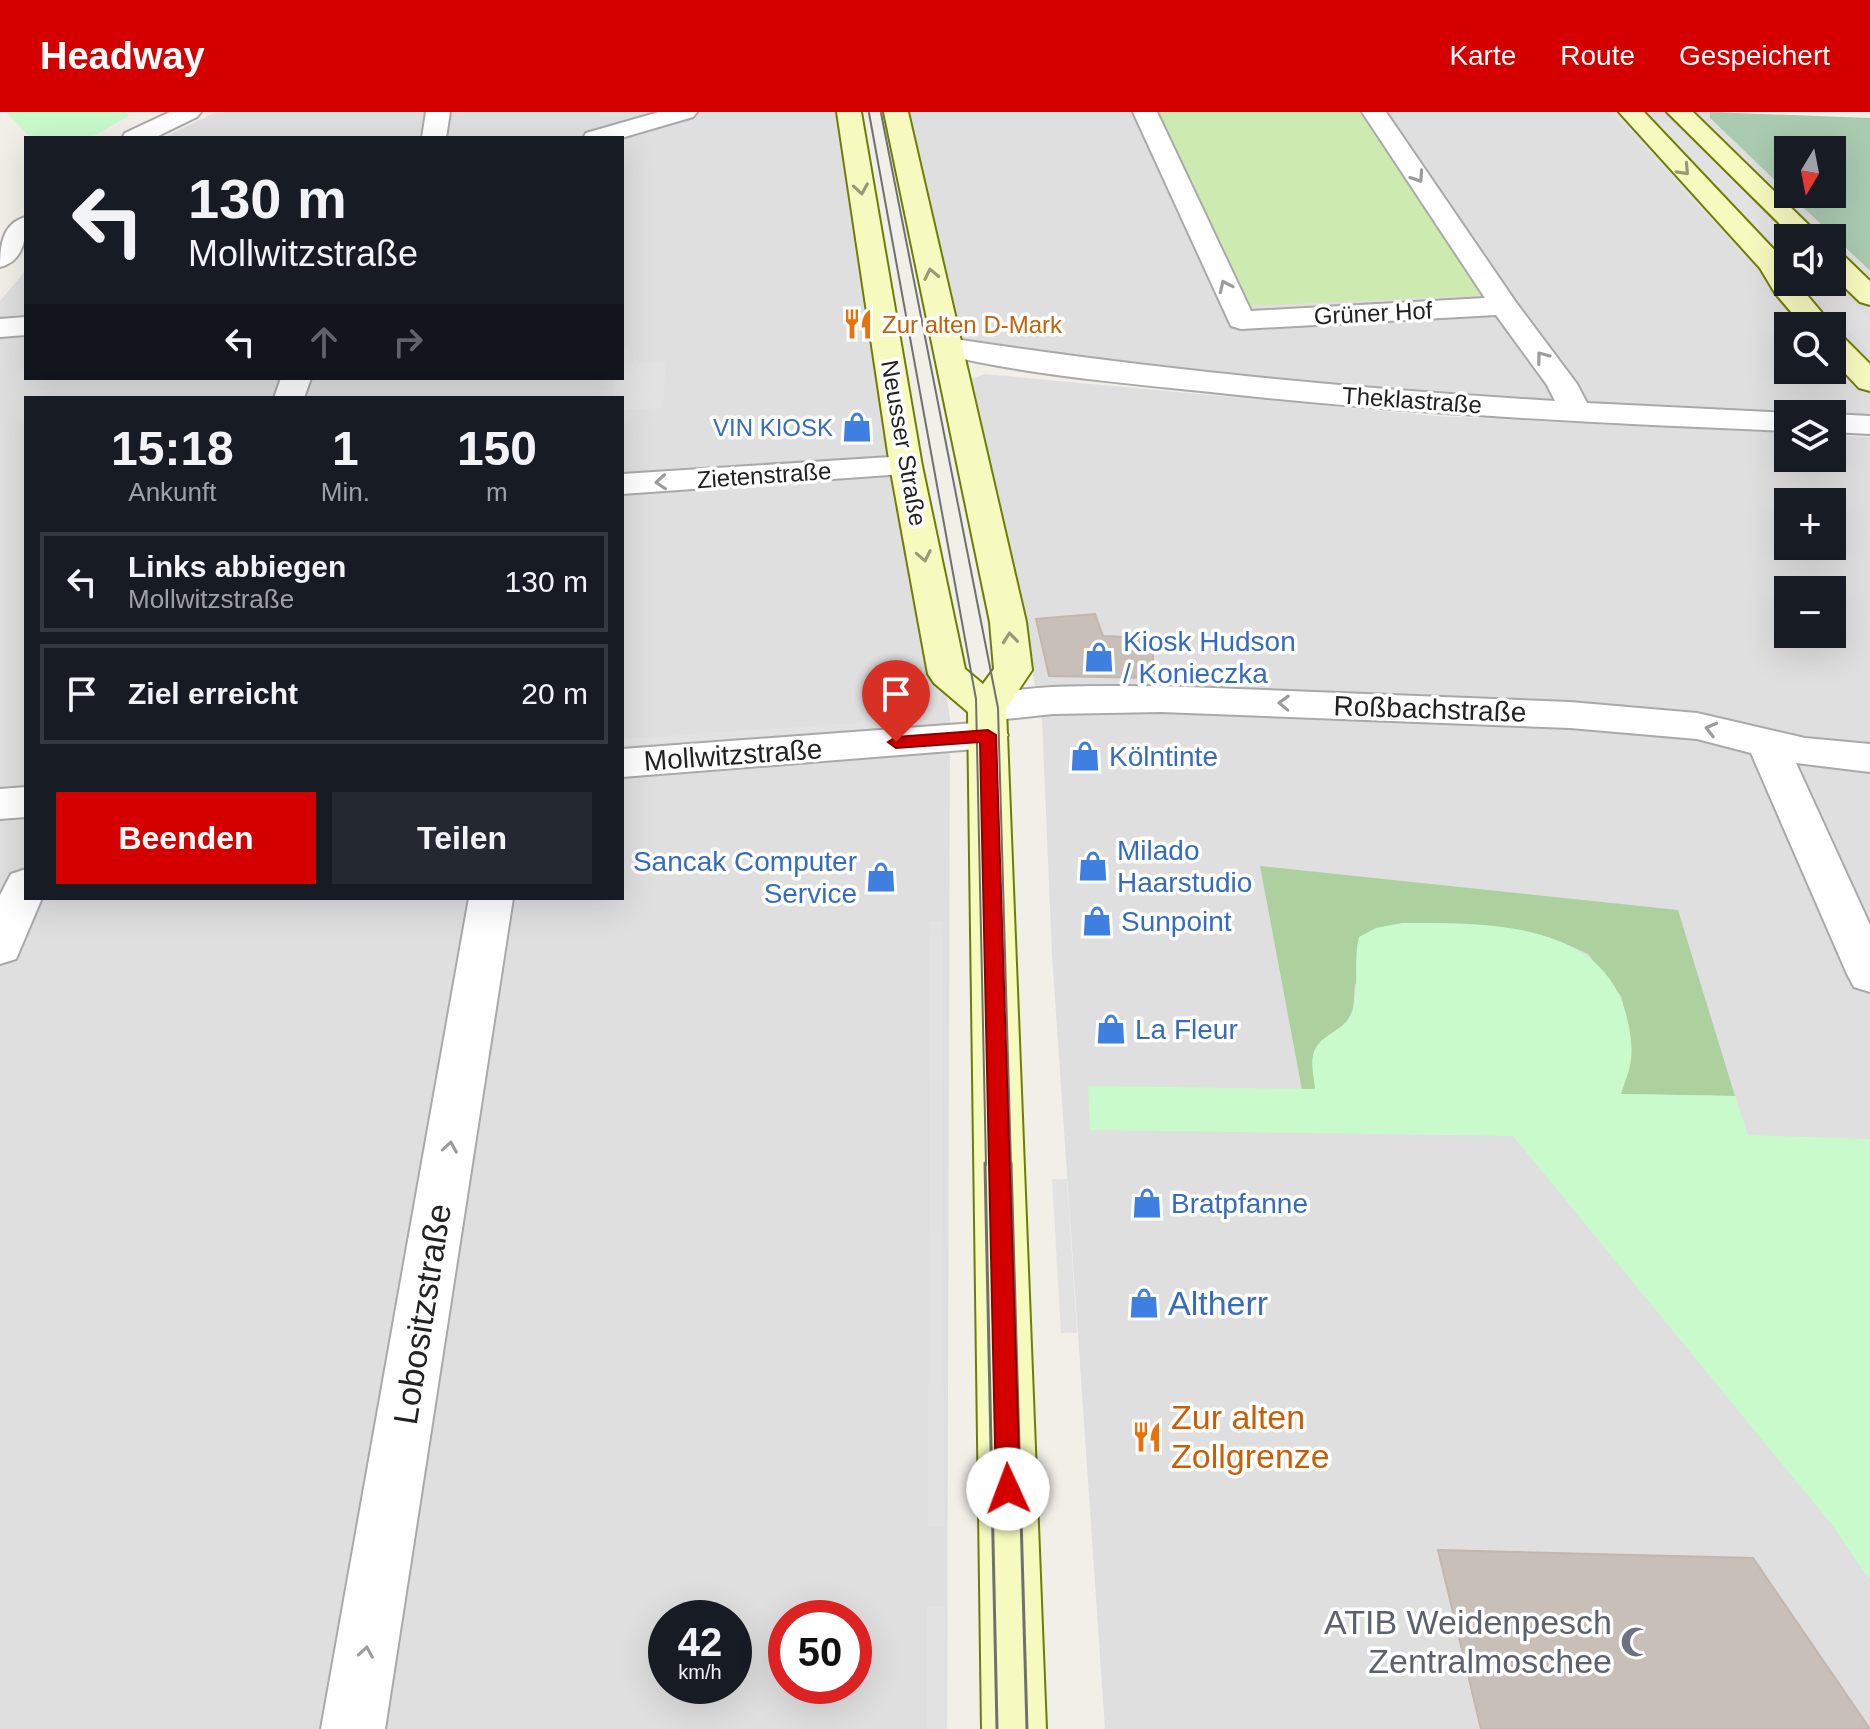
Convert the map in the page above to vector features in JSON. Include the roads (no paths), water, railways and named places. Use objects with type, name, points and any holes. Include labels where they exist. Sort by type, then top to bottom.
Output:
[{"type":"main road","name":"Neusser Straße","points":[[849,112],[906,466],[947,674],[988,722]]},
{"type":"main road","points":[[896,112],[1010,638],[1013,670],[988,722],[1014,1729]]},
{"type":"main road","points":[[1631,112],[1772,264],[1785,287],[1806,312]]},
{"type":"main road","points":[[1679,112],[1795,224]]},
{"type":"main road","points":[[1846,273],[1870,296]]},
{"type":"main road","points":[[1846,355],[1870,382]]},
{"type":"street","points":[[138,136],[189,112]]},
{"type":"street","points":[[434,136],[438,112]]},
{"type":"street","points":[[602,136],[685,112]]},
{"type":"street","points":[[1145,112],[1261,366]]},
{"type":"street","points":[[1374,112],[1504,306],[1562,384],[1575,412]]},
{"type":"street","points":[[0,259],[24,228]]},
{"type":"street","name":"Grüner Hof","points":[[1241,320],[1504,306]]},
{"type":"street","points":[[0,328],[24,326]]},
{"type":"street","name":"Theklastraße","points":[[948,347],[1037,361],[1261,366],[1575,412],[1774,421]]},
{"type":"street","points":[[1846,349],[1870,364]]},
{"type":"street","name":"Theklastraße","points":[[956,383],[992,369],[1037,361]]},
{"type":"street","points":[[1846,424],[1870,425]]},
{"type":"street","name":"Zietenstraße","points":[[624,484],[906,466]]},
{"type":"street","name":"Roßbachstraße","points":[[988,722],[1053,701],[1161,699],[1385,706],[1570,715],[1697,726],[1805,752],[1870,758]]},
{"type":"street","name":"Mollwitzstraße","points":[[624,763],[988,722]]},
{"type":"street","points":[[1766,742],[1870,974]]},
{"type":"street","points":[[0,804],[24,802]]},
{"type":"street","points":[[0,947],[24,890]]},
{"type":"street","name":"Lobositzstraße","points":[[353,1729],[491,900]]},
{"type":"tram line","points":[[869,113],[976,699],[986,1165]]},
{"type":"tram line","points":[[881,113],[998,708],[1011,1165]]},
{"type":"tram line","points":[[985,1163],[997,1729]]},
{"type":"tram line","points":[[1011,1163],[1027,1729]]},
{"type":"place","name":"Zur alten D-Mark","points":[[858,324]]},
{"type":"place","name":"VIN KIOSK","points":[[857,427]]},
{"type":"place","name":"Kiosk Hudson / Konieczka","points":[[1099,657]]},
{"type":"place","name":"Kölntinte","points":[[1085,756]]},
{"type":"place","name":"Milado Haarstudio","points":[[1093,866]]},
{"type":"place","name":"Sancak Computer Service","points":[[881,877]]},
{"type":"place","name":"Sunpoint","points":[[1097,921]]},
{"type":"place","name":"La Fleur","points":[[1111,1029]]},
{"type":"place","name":"Bratpfanne","points":[[1147,1203]]},
{"type":"place","name":"Altherr","points":[[1144,1303]]},
{"type":"place","name":"Zur alten Zollgrenze","points":[[1147,1437]]},
{"type":"place","name":"ATIB Weidenpesch Zentralmoschee","points":[[1636,1642]]}]
